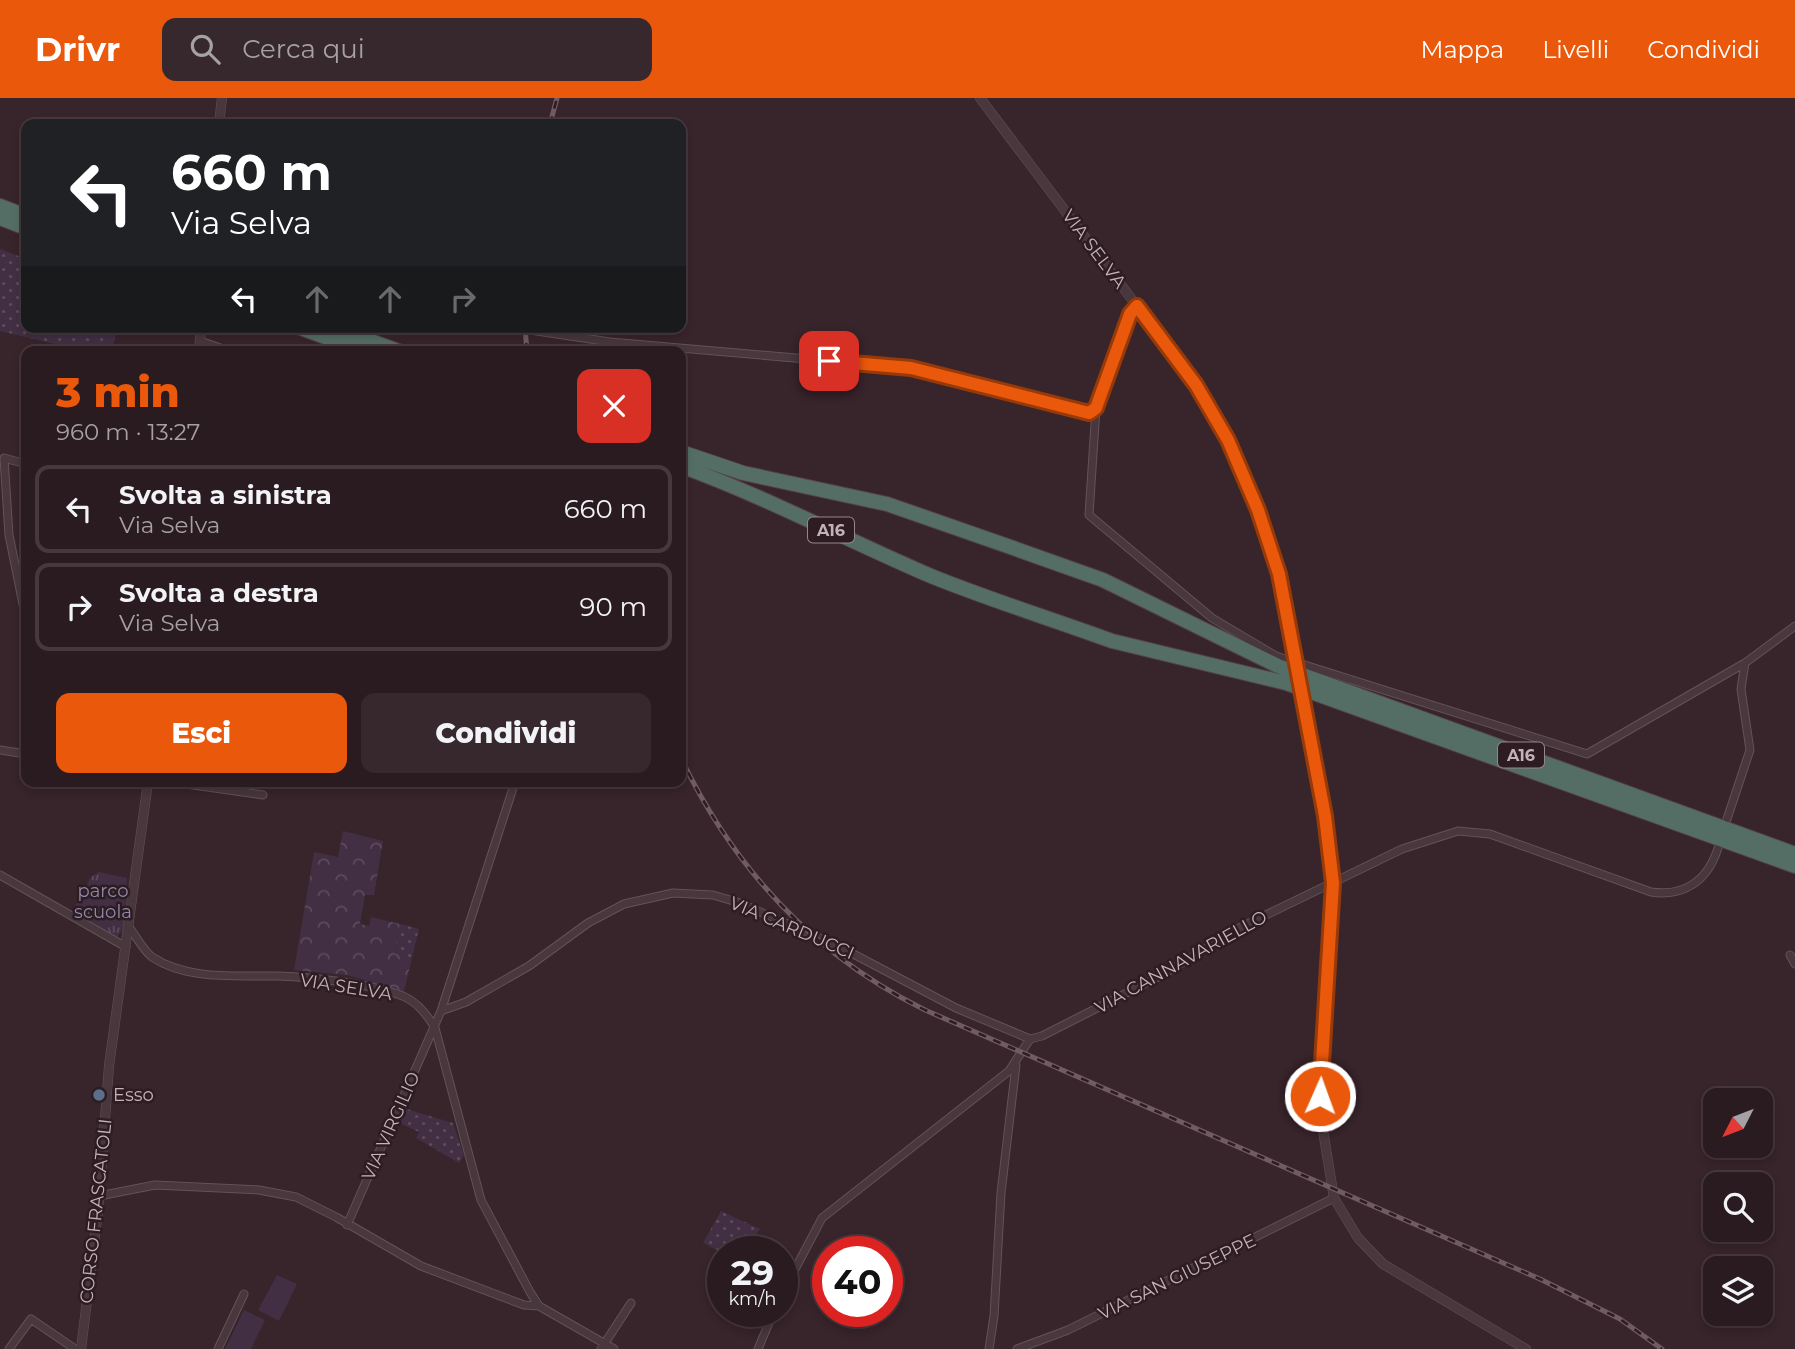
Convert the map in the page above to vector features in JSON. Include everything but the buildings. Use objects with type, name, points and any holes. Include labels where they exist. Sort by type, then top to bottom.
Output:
[{"type":"highway","points":[[1,212],[21,215]]},
{"type":"highway","points":[[1,212],[21,225]]},
{"type":"highway","points":[[314,333],[350,346]]},
{"type":"highway","points":[[349,333],[385,346]]},
{"type":"highway","name":"A16","points":[[686,454],[743,474],[887,504],[1016,548],[1103,580],[1278,666],[1795,854]]},
{"type":"highway","name":"A16","points":[[686,468],[730,484],[931,576],[1084,631],[1112,641],[1286,683],[1795,866]]},
{"type":"street","points":[[220,119],[222,98]]},
{"type":"street","name":"VIA SELVA","points":[[980,98],[1137,306],[1130,314],[1096,408],[1089,515],[1212,618],[1276,656],[1587,754],[1740,663],[1745,663]]},
{"type":"street","points":[[1137,306],[1196,385],[1238,461],[1279,574],[1325,816],[1333,883],[1320,1112],[1334,1198],[1358,1238],[1383,1264],[1526,1349]]},
{"type":"street","points":[[199,346],[201,333]]},
{"type":"street","points":[[550,333],[656,346]]},
{"type":"street","points":[[200,341],[215,346]]},
{"type":"street","points":[[686,349],[911,368],[1083,413],[1096,408]]},
{"type":"street","points":[[21,463],[4,458],[9,535],[21,594]]},
{"type":"street","points":[[1727,819],[1750,750],[1741,689],[1745,663],[1795,626]]},
{"type":"street","points":[[0,750],[21,753]]},
{"type":"street","name":"CORSO FRASCATOLI","points":[[81,1349],[99,1196],[109,1066],[147,787]]},
{"type":"street","points":[[210,787],[263,794]]},
{"type":"street","points":[[513,787],[435,1028],[481,1200],[539,1306]]},
{"type":"street","name":"VIA CANNAVARIELLO","points":[[1030,1039],[1042,1037],[1116,999],[1237,929],[1402,849],[1458,831],[1490,834],[1651,892],[1665,894],[1688,889],[1700,879],[1718,848]]},
{"type":"street","points":[[0,875],[126,947]]},
{"type":"street","name":"VIA CARDUCCI","points":[[441,1011],[466,1002],[529,966],[588,923],[624,904],[673,893],[713,895],[740,903],[840,947],[956,1008],[1030,1039]]},
{"type":"street","name":"VIA SELVA","points":[[129,926],[152,956],[177,967],[236,978],[278,976],[369,987],[407,998],[426,1014],[435,1028]]},
{"type":"street","points":[[1790,955],[1795,964]]},
{"type":"street","name":"VIA VIRGILIO","points":[[347,1225],[435,1028]]},
{"type":"street","points":[[989,1349],[995,1303],[1000,1194],[1016,1065],[1030,1039]]},
{"type":"street","points":[[798,1264],[822,1218],[1016,1065]]},
{"type":"street","points":[[99,1196],[155,1185],[259,1191],[296,1197],[443,1275],[524,1304],[539,1306],[602,1346],[614,1349]]},
{"type":"street","name":"VIA SAN GIUSEPPE","points":[[1017,1349],[1068,1330],[1334,1198]]},
{"type":"street","points":[[218,1349],[244,1294]]},
{"type":"street","points":[[602,1346],[631,1303]]},
{"type":"street","points":[[9,1349],[31,1319],[75,1349]]},
{"type":"street","points":[[758,1349],[767,1327]]},
{"type":"green space","points":[[0,249],[21,257],[21,333],[116,333],[113,346],[64,346],[0,331]]},
{"type":"green space","points":[[343,831],[383,841],[374,895],[365,895],[360,924],[369,926],[371,917],[400,924],[394,953],[412,958],[404,991],[347,975],[294,970],[314,852],[338,857]]},
{"type":"green space","name":"parco scuola","points":[[99,872],[127,878],[124,928],[117,937],[73,910],[91,877]]},
{"type":"green space","points":[[400,924],[419,929],[412,958],[394,953]]},
{"type":"green space","points":[[403,1108],[453,1123],[464,1155],[459,1163],[416,1138],[419,1132],[395,1121]]},
{"type":"green space","points":[[721,1211],[760,1229],[756,1236],[707,1236],[707,1245],[703,1243]]},
{"type":"green space","points":[[277,1275],[297,1284],[279,1321],[258,1310]]},
{"type":"green space","points":[[244,1310],[265,1320],[251,1349],[225,1349]]},
{"type":"railway","points":[[551,119],[557,98]]},
{"type":"railway","points":[[525,333],[527,346]]},
{"type":"railway","points":[[686,768],[726,836],[752,872],[781,905],[848,963],[885,988],[925,1010],[1540,1279],[1620,1319],[1662,1349]]},
{"type":"place","name":"Esso","points":[[99,1095]]},
{"type":"route","points":[[829,361],[911,368],[1089,413],[1096,408],[1130,314],[1137,306],[1196,385],[1228,440],[1258,510],[1279,574],[1325,816],[1333,883],[1320,1096]]}]
